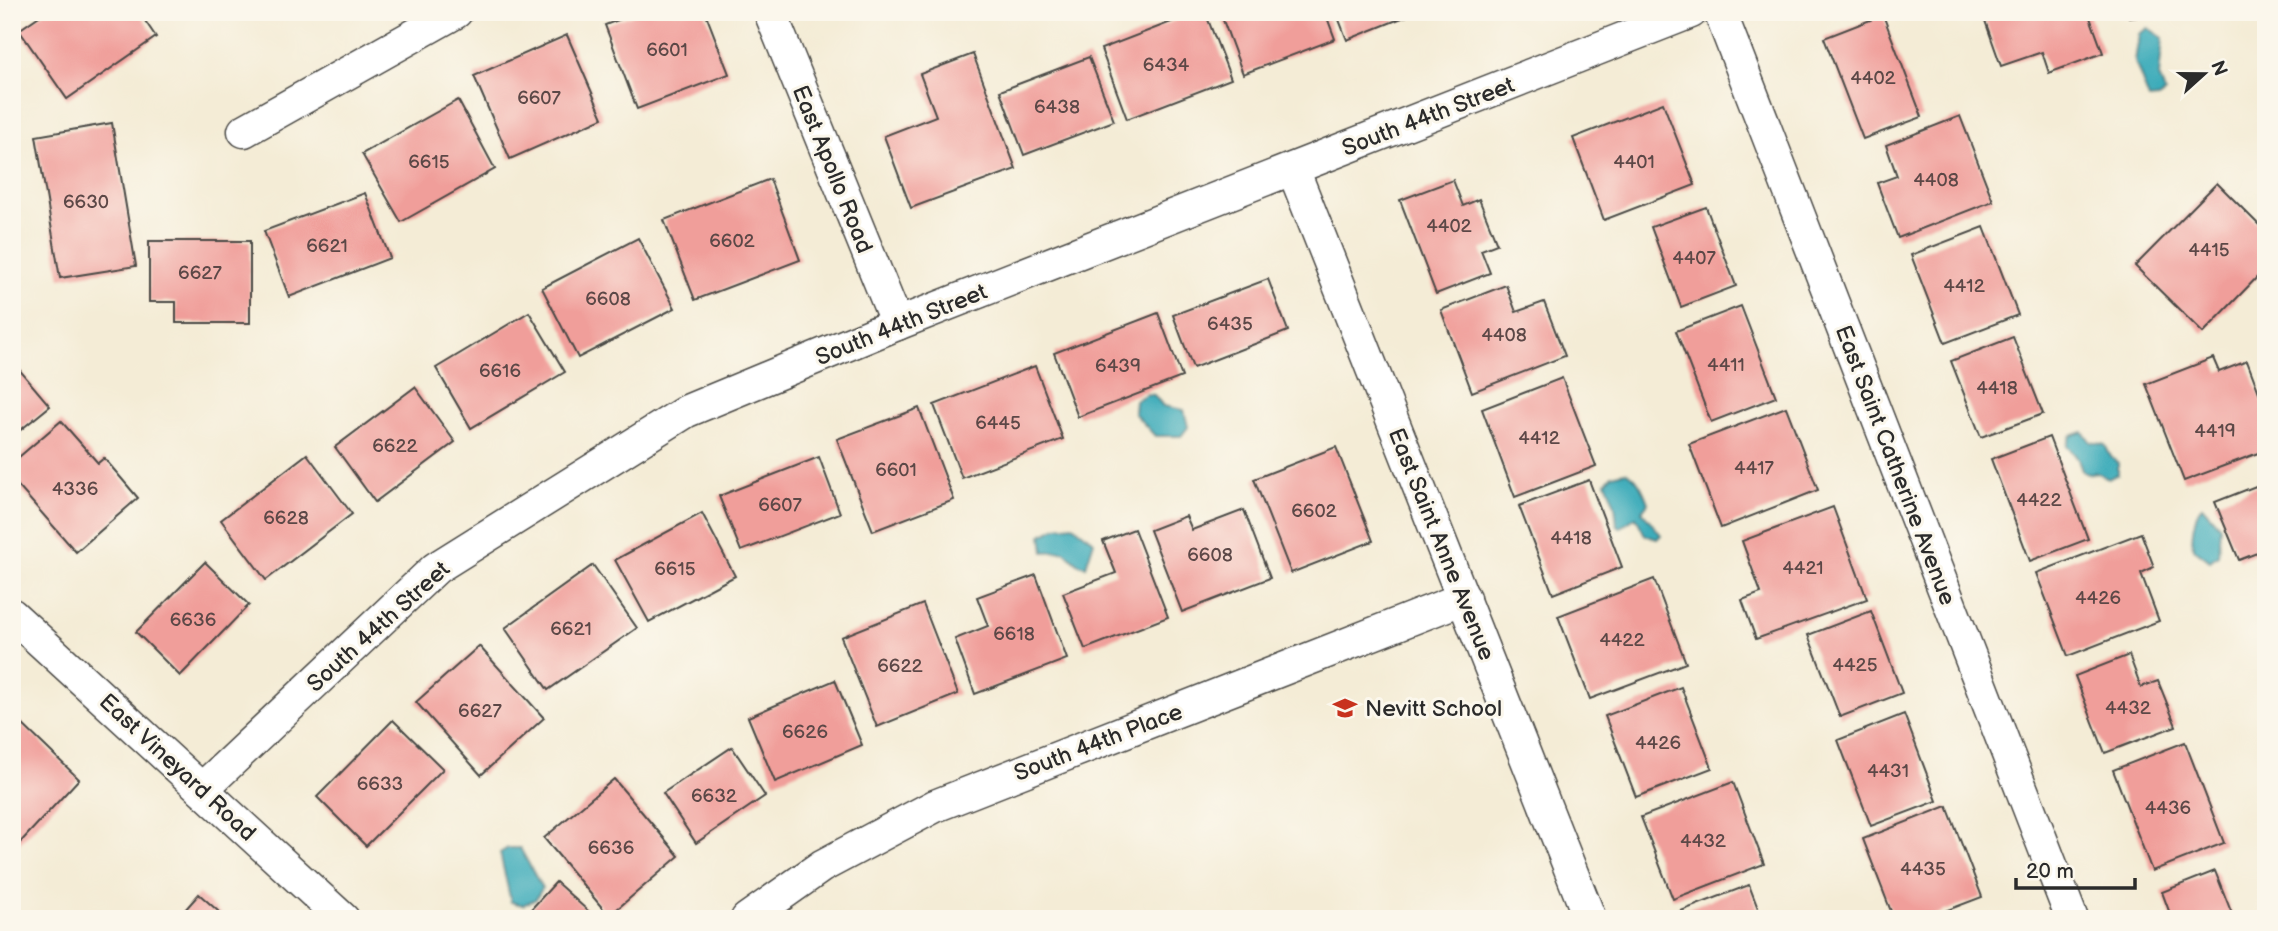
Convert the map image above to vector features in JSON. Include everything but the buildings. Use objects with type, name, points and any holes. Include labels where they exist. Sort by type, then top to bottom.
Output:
[{"type":"street","points":[[244,131],[456,12]]},
{"type":"street","name":"East Apollo Road","points":[[770,12],[898,324]]},
{"type":"street","name":"South 44th Street","points":[[202,789],[436,568],[687,411],[898,324],[1691,12]]},
{"type":"street","name":"East Saint Catherine Avenue","points":[[1720,12],[2072,919]]},
{"type":"street","name":"East Saint Anne Avenue","points":[[1293,169],[1590,919]]},
{"type":"street","name":"South 44th Place","points":[[747,919],[822,866],[935,806],[1464,598]]},
{"type":"street","name":"East Vineyard Road","points":[[12,615],[343,919]]},
{"type":"water","points":[[2148,28],[2163,38],[2159,76],[2165,93],[2158,98],[2149,99],[2135,62],[2139,34]]},
{"type":"water","points":[[1146,394],[1154,395],[1163,406],[1184,410],[1188,427],[1181,436],[1155,436],[1134,413],[1135,401]]},
{"type":"water","points":[[2083,432],[2091,442],[2105,445],[2111,457],[2118,463],[2118,474],[2108,479],[2096,472],[2087,474],[2082,471],[2078,458],[2067,446],[2071,436]]},
{"type":"water","points":[[1625,472],[1633,476],[1642,489],[1648,503],[1642,511],[1661,535],[1657,539],[1645,535],[1636,517],[1620,528],[1617,525],[1615,505],[1606,482],[1612,475]]},
{"type":"water","points":[[2202,506],[2220,526],[2218,555],[2210,561],[2193,548],[2194,526]]},
{"type":"water","points":[[1073,525],[1094,541],[1086,566],[1079,564],[1064,551],[1044,552],[1042,535],[1057,527]]},
{"type":"water","points":[[508,848],[520,848],[542,888],[536,899],[523,905],[511,902],[500,853]]},
{"type":"place","name":"Nevitt School","points":[[1345,708]]}]
